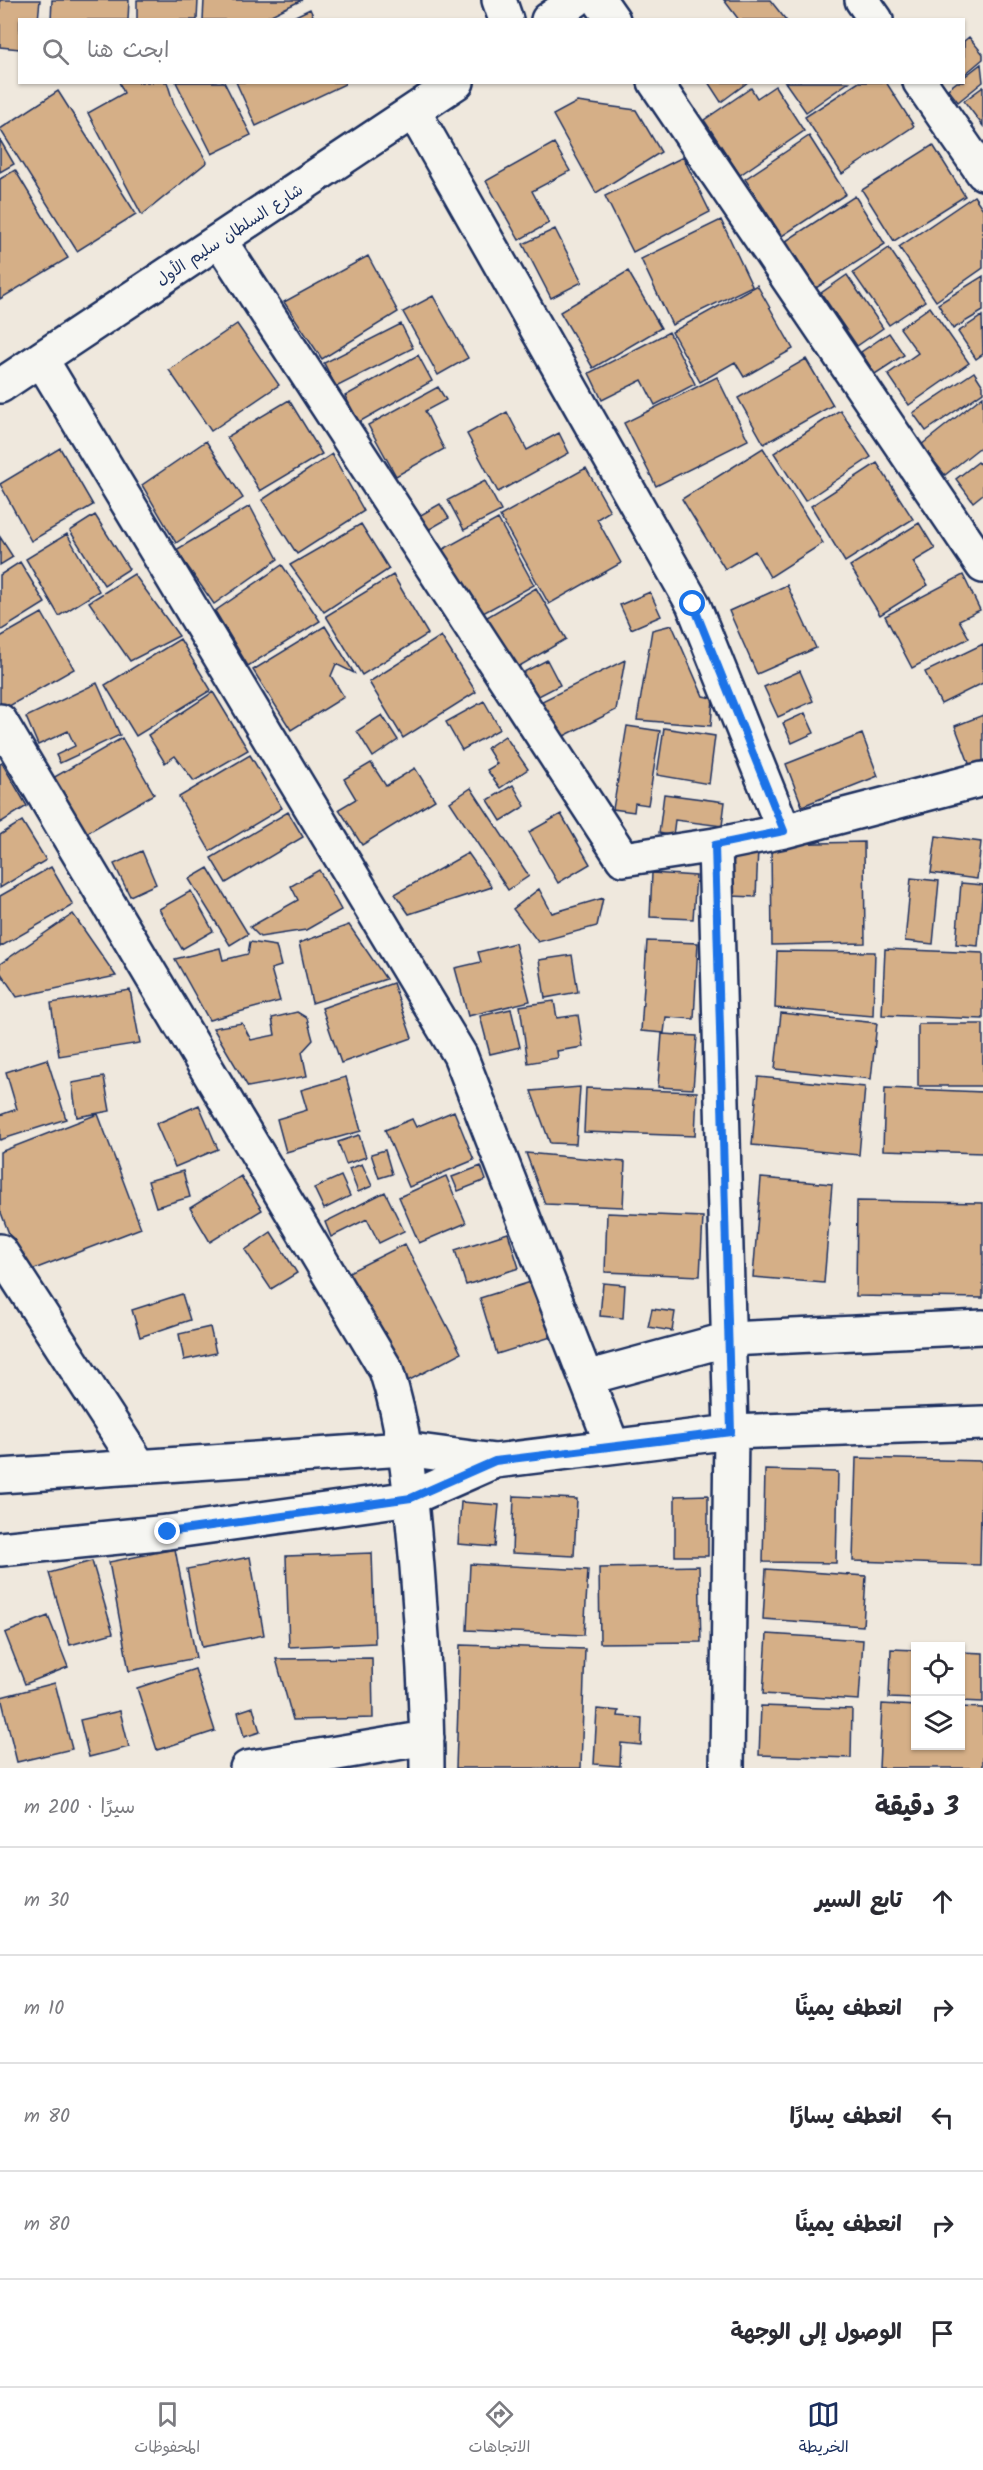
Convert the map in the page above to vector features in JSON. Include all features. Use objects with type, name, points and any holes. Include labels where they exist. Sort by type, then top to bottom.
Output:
[{"type":"street","points":[[499,0],[505,18]]},
{"type":"street","points":[[551,18],[576,0]]},
{"type":"street","points":[[599,0],[612,18]]},
{"type":"street","points":[[862,0],[875,18]]},
{"type":"street","name":"شارع السلطان سليم الأول","points":[[2,380],[41,358],[454,84]]},
{"type":"street","points":[[656,84],[983,566]]},
{"type":"street","points":[[921,84],[983,172]]},
{"type":"street","points":[[414,112],[693,604],[784,831]]},
{"type":"street","points":[[220,240],[623,860],[784,831],[983,779]]},
{"type":"street","points":[[41,358],[460,1055],[612,1445]]},
{"type":"street","points":[[0,721],[386,1370],[402,1422],[411,1498],[427,1753],[247,1768]]},
{"type":"street","points":[[715,845],[731,1432],[727,1768]]},
{"type":"street","points":[[0,1251],[140,1467]]},
{"type":"street","points":[[586,1378],[729,1339],[983,1327]]},
{"type":"street","points":[[0,1476],[404,1449],[495,1461],[731,1432],[983,1423]]},
{"type":"street","points":[[0,1549],[168,1532],[411,1498],[495,1461]]},
{"type":"building","points":[[0,0],[40,0],[38,18],[18,18],[18,49],[0,47]]},
{"type":"building","points":[[52,0],[129,0],[128,18],[51,18]]},
{"type":"building","points":[[137,0],[198,0],[197,18],[137,18]]},
{"type":"building","points":[[204,0],[302,0],[265,18],[203,18]]},
{"type":"building","points":[[724,0],[770,0],[784,18],[738,18]]},
{"type":"building","points":[[310,9],[314,18],[291,18]]},
{"type":"building","points":[[969,37],[983,54],[983,59],[965,74],[965,40]]},
{"type":"building","points":[[981,64],[983,82],[958,102],[948,89],[954,84],[965,84],[965,76]]},
{"type":"building","points":[[120,84],[168,84],[174,104],[207,162],[142,215],[88,113],[124,93]]},
{"type":"building","points":[[177,84],[225,84],[251,135],[212,154]]},
{"type":"building","points":[[237,84],[345,84],[256,126]]},
{"type":"building","points":[[709,84],[745,84],[721,102]]},
{"type":"building","points":[[786,84],[846,84],[806,112]]},
{"type":"building","points":[[856,84],[887,84],[914,126],[842,174],[805,117]]},
{"type":"building","points":[[775,86],[804,131],[740,175],[704,120],[751,88],[757,98]]},
{"type":"building","points":[[983,87],[983,126],[964,101]]},
{"type":"building","points":[[58,91],[136,214],[77,251],[0,129]]},
{"type":"building","points":[[577,102],[636,110],[661,152],[596,193],[553,115]]},
{"type":"building","points":[[809,136],[846,194],[782,236],[745,179]]},
{"type":"building","points":[[0,140],[14,164],[0,172]]},
{"type":"building","points":[[554,143],[570,171],[532,191],[549,223],[519,240],[486,181]]},
{"type":"building","points":[[933,145],[965,196],[894,241],[862,190]]},
{"type":"building","points":[[683,157],[710,212],[633,252],[605,196]]},
{"type":"building","points":[[15,170],[68,258],[0,299],[0,179]]},
{"type":"building","points":[[855,196],[885,244],[816,288],[786,241]]},
{"type":"building","points":[[974,196],[983,209],[983,268],[936,301],[899,247]]},
{"type":"building","points":[[721,220],[752,286],[672,325],[641,259]]},
{"type":"building","points":[[555,229],[582,282],[551,298],[523,244]]},
{"type":"building","points":[[889,248],[925,301],[889,325],[853,273]]},
{"type":"building","points":[[368,256],[398,312],[322,359],[284,302]]},
{"type":"building","points":[[628,271],[661,328],[593,368],[560,312]]},
{"type":"building","points":[[847,275],[883,328],[857,346],[821,293]]},
{"type":"building","points":[[983,276],[983,311],[953,329],[938,304]]},
{"type":"building","points":[[757,285],[793,349],[744,377],[735,362],[700,382],[672,332]]},
{"type":"building","points":[[433,296],[468,358],[438,375],[403,312]]},
{"type":"building","points":[[930,307],[969,363],[909,405],[888,374],[918,353],[900,328]]},
{"type":"building","points":[[982,316],[983,354],[976,359],[958,332]]},
{"type":"building","points":[[237,324],[279,385],[211,431],[169,370]]},
{"type":"building","points":[[401,324],[413,348],[336,387],[324,363]]},
{"type":"building","points":[[669,332],[695,384],[655,405],[642,380],[602,400],[589,373]]},
{"type":"building","points":[[889,333],[904,355],[875,374],[861,352]]},
{"type":"building","points":[[418,355],[432,381],[359,422],[345,396]]},
{"type":"building","points":[[806,359],[833,405],[764,444],[738,398]]},
{"type":"building","points":[[974,372],[983,386],[983,392],[926,431],[913,413]]},
{"type":"building","points":[[717,377],[748,440],[656,486],[624,423]]},
{"type":"building","points":[[438,387],[446,400],[425,411],[444,449],[396,476],[368,425]]},
{"type":"building","points":[[983,396],[983,445],[945,475],[921,445]]},
{"type":"building","points":[[289,400],[322,454],[260,491],[227,437]]},
{"type":"building","points":[[840,410],[871,457],[805,501],[774,453]]},
{"type":"building","points":[[507,412],[527,450],[559,433],[569,453],[498,492],[467,434]]},
{"type":"building","points":[[206,441],[243,498],[176,543],[142,485]]},
{"type":"building","points":[[60,448],[93,505],[31,541],[0,484]]},
{"type":"building","points":[[763,448],[823,543],[770,577],[755,551],[725,569],[682,499]]},
{"type":"building","points":[[332,454],[364,511],[297,554],[262,500]]},
{"type":"building","points":[[978,462],[983,468],[983,494],[973,502],[956,479]]},
{"type":"building","points":[[877,463],[913,519],[845,562],[811,506]]},
{"type":"building","points":[[586,468],[610,511],[597,519],[621,563],[549,604],[500,516]]},
{"type":"building","points":[[485,481],[501,511],[464,530],[448,500]]},
{"type":"building","points":[[440,504],[449,518],[428,530],[419,516]]},
{"type":"building","points":[[250,506],[278,559],[214,604],[176,550]]},
{"type":"building","points":[[95,515],[129,569],[104,585],[70,531]]},
{"type":"building","points":[[498,519],[534,585],[474,618],[438,552]]},
{"type":"building","points":[[919,523],[935,549],[913,562],[928,585],[880,615],[850,566]]},
{"type":"building","points":[[361,524],[389,569],[324,612],[290,565]]},
{"type":"building","points":[[67,534],[99,591],[59,616],[26,559]]},
{"type":"building","points":[[0,537],[13,557],[0,565]]},
{"type":"building","points":[[20,562],[45,603],[0,631],[0,575]]},
{"type":"building","points":[[282,565],[320,621],[248,666],[215,611]]},
{"type":"building","points":[[134,574],[179,636],[130,661],[89,602]]},
{"type":"building","points":[[393,575],[428,634],[362,675],[326,616]]},
{"type":"building","points":[[963,575],[980,610],[959,620],[969,638],[912,668],[885,616]]},
{"type":"building","points":[[787,585],[816,648],[757,674],[729,611]]},
{"type":"building","points":[[536,588],[566,639],[511,671],[482,620]]},
{"type":"building","points":[[650,592],[661,616],[631,629],[620,605]]},
{"type":"building","points":[[42,613],[74,669],[4,709],[0,703],[0,637]]},
{"type":"building","points":[[672,625],[703,696],[713,698],[711,726],[637,720],[652,630]]},
{"type":"building","points":[[325,626],[354,673],[336,664],[331,676],[344,697],[291,730],[253,670]]},
{"type":"building","points":[[441,636],[476,692],[403,738],[369,682]]},
{"type":"building","points":[[180,639],[211,690],[136,736],[105,685]]},
{"type":"building","points":[[983,644],[983,683],[941,704],[925,672]]},
{"type":"building","points":[[547,660],[560,685],[531,700],[518,675]]},
{"type":"building","points":[[625,660],[616,710],[556,740],[534,705]]},
{"type":"building","points":[[800,671],[813,701],[778,717],[764,687]]},
{"type":"building","points":[[97,683],[120,735],[60,763],[56,755],[75,746],[68,731],[38,745],[26,717]]},
{"type":"building","points":[[213,692],[248,750],[194,781],[175,756],[165,763],[148,735]]},
{"type":"building","points":[[484,701],[500,729],[462,750],[446,722]]},
{"type":"building","points":[[805,713],[814,733],[792,743],[783,723]]},
{"type":"building","points":[[382,715],[398,740],[373,757],[357,731]]},
{"type":"building","points":[[983,715],[983,761],[970,766],[955,726]]},
{"type":"building","points":[[627,726],[660,731],[648,805],[635,803],[634,812],[613,809]]},
{"type":"building","points":[[664,728],[715,736],[709,784],[657,775]]},
{"type":"building","points":[[862,734],[878,776],[802,806],[786,764]]},
{"type":"building","points":[[505,736],[528,769],[500,788],[487,770],[497,764],[487,748]]},
{"type":"building","points":[[122,738],[154,794],[78,838],[46,782]]},
{"type":"building","points":[[250,755],[282,808],[210,851],[179,797]]},
{"type":"building","points":[[2,763],[27,806],[0,823],[0,764]]},
{"type":"building","points":[[371,763],[386,786],[415,768],[435,800],[362,845],[339,809],[356,799],[344,779]]},
{"type":"building","points":[[513,785],[525,806],[501,821],[488,800]]},
{"type":"building","points":[[471,788],[529,876],[508,890],[450,802]]},
{"type":"building","points":[[664,794],[725,802],[722,826],[675,820],[673,836],[659,833]]},
{"type":"building","points":[[288,812],[303,837],[226,883],[211,858]]},
{"type":"building","points":[[561,814],[590,864],[558,883],[529,832]]},
{"type":"building","points":[[22,821],[46,860],[0,888],[0,835]]},
{"type":"building","points":[[936,836],[981,842],[977,879],[931,873]]},
{"type":"building","points":[[864,842],[865,943],[772,945],[771,844]]},
{"type":"building","points":[[733,847],[758,848],[756,897],[731,896]]},
{"type":"building","points":[[142,851],[156,884],[130,896],[114,864]]},
{"type":"building","points":[[468,853],[492,887],[409,914],[395,894]]},
{"type":"building","points":[[51,867],[73,905],[0,947],[0,896]]},
{"type":"building","points":[[208,868],[248,934],[230,945],[189,879]]},
{"type":"building","points":[[319,870],[341,910],[306,930],[260,937],[250,927],[298,900],[291,886]]},
{"type":"building","points":[[652,873],[696,876],[693,919],[650,917]]},
{"type":"building","points":[[911,878],[939,881],[933,944],[905,941]]},
{"type":"building","points":[[961,883],[983,885],[978,946],[956,944]]},
{"type":"building","points":[[539,889],[552,913],[603,898],[597,926],[538,942],[513,909]]},
{"type":"building","points":[[191,891],[213,931],[182,949],[159,909]]},
{"type":"building","points":[[73,914],[116,976],[17,997],[0,972],[0,964]]},
{"type":"building","points":[[349,925],[386,979],[312,1003],[299,943]]},
{"type":"building","points":[[647,941],[698,943],[694,1019],[666,1017],[664,1033],[641,1031]]},
{"type":"building","points":[[250,942],[276,946],[281,966],[271,969],[280,1001],[209,1020],[175,959],[220,948],[223,960],[248,954]]},
{"type":"building","points":[[515,943],[530,1001],[468,1016],[455,968],[481,962],[478,952]]},
{"type":"building","points":[[885,949],[983,953],[983,1019],[882,1015]]},
{"type":"building","points":[[777,951],[875,952],[873,1016],[775,1008]]},
{"type":"building","points":[[572,955],[578,992],[545,998],[539,960]]},
{"type":"building","points":[[393,983],[412,1038],[341,1063],[322,1008]]},
{"type":"building","points":[[130,990],[140,1043],[59,1056],[51,1003]]},
{"type":"building","points":[[554,1001],[557,1018],[578,1015],[583,1047],[557,1051],[558,1058],[528,1063],[520,1006]]},
{"type":"building","points":[[511,1009],[520,1047],[490,1054],[480,1016]]},
{"type":"building","points":[[297,1012],[307,1018],[313,1040],[302,1052],[307,1076],[248,1087],[213,1028],[242,1023],[251,1040],[275,1035],[272,1018]]},
{"type":"building","points":[[781,1013],[877,1023],[871,1079],[775,1069]]},
{"type":"building","points":[[918,1024],[983,1024],[983,1086],[918,1086]]},
{"type":"building","points":[[662,1034],[697,1036],[693,1089],[658,1087]]},
{"type":"building","points":[[47,1059],[66,1119],[0,1140],[0,1115],[17,1109],[6,1072]]},
{"type":"building","points":[[104,1077],[110,1111],[77,1117],[72,1083]]},
{"type":"building","points":[[346,1077],[361,1131],[286,1152],[277,1119],[307,1110],[301,1090]]},
{"type":"building","points":[[758,1077],[865,1087],[859,1155],[752,1145]]},
{"type":"building","points":[[580,1087],[576,1144],[550,1143],[531,1091]]},
{"type":"building","points":[[586,1088],[697,1092],[695,1136],[584,1132]]},
{"type":"building","points":[[885,1088],[983,1092],[983,1153],[883,1150]]},
{"type":"building","points":[[199,1105],[218,1149],[175,1167],[156,1124]]},
{"type":"building","points":[[454,1111],[474,1160],[409,1187],[385,1130],[412,1119],[416,1127]]},
{"type":"building","points":[[98,1114],[141,1228],[24,1273],[0,1210],[0,1152]]},
{"type":"building","points":[[359,1135],[366,1157],[346,1164],[338,1142]]},
{"type":"building","points":[[385,1150],[392,1174],[379,1178],[371,1154]]},
{"type":"building","points":[[526,1153],[625,1162],[623,1207],[545,1204]]},
{"type":"building","points":[[362,1164],[372,1186],[358,1192],[349,1169]]},
{"type":"building","points":[[481,1166],[486,1180],[458,1191],[452,1177]]},
{"type":"building","points":[[183,1171],[190,1197],[156,1207],[148,1181]]},
{"type":"building","points":[[241,1176],[262,1210],[210,1242],[190,1208]]},
{"type":"building","points":[[341,1176],[350,1196],[324,1209],[314,1188]]},
{"type":"building","points":[[446,1176],[466,1223],[419,1243],[399,1197]]},
{"type":"building","points":[[761,1178],[832,1184],[824,1283],[753,1277]]},
{"type":"building","points":[[385,1192],[404,1231],[379,1243],[367,1219],[331,1237],[325,1222]]},
{"type":"building","points":[[857,1201],[983,1203],[983,1298],[856,1296]]},
{"type":"building","points":[[607,1213],[703,1217],[700,1276],[605,1272]]},
{"type":"building","points":[[271,1232],[297,1273],[271,1289],[245,1250]]},
{"type":"building","points":[[508,1233],[519,1268],[466,1285],[455,1250]]},
{"type":"building","points":[[405,1244],[461,1353],[404,1383],[347,1273]]},
{"type":"building","points":[[534,1281],[551,1337],[497,1354],[480,1298]]},
{"type":"building","points":[[603,1283],[625,1285],[623,1318],[600,1316]]},
{"type":"building","points":[[182,1294],[190,1320],[140,1337],[132,1310]]},
{"type":"building","points":[[652,1309],[675,1312],[672,1331],[648,1327]]},
{"type":"building","points":[[210,1327],[216,1353],[184,1360],[179,1334]]},
{"type":"building","points":[[856,1458],[982,1461],[980,1565],[853,1561]]},
{"type":"building","points":[[765,1470],[838,1472],[836,1563],[763,1562]]},
{"type":"building","points":[[708,1495],[708,1556],[675,1556],[675,1496]]},
{"type":"building","points":[[514,1496],[577,1499],[574,1556],[512,1553]]},
{"type":"building","points":[[461,1502],[499,1505],[495,1547],[458,1544]]},
{"type":"building","points":[[175,1549],[196,1658],[129,1671],[109,1562]]},
{"type":"building","points":[[372,1553],[375,1643],[289,1647],[286,1556]]},
{"type":"building","points":[[250,1557],[264,1635],[202,1647],[187,1569]]},
{"type":"building","points":[[92,1561],[113,1633],[70,1645],[49,1573]]},
{"type":"building","points":[[470,1564],[588,1570],[584,1635],[467,1630]]},
{"type":"building","points":[[699,1566],[701,1642],[600,1643],[599,1568]]},
{"type":"building","points":[[766,1569],[866,1576],[863,1626],[763,1619]]},
{"type":"building","points":[[48,1616],[68,1667],[25,1684],[5,1633]]},
{"type":"building","points":[[767,1634],[863,1640],[859,1700],[763,1694]]},
{"type":"building","points":[[460,1645],[585,1649],[581,1768],[456,1768]]},
{"type":"building","points":[[891,1649],[911,1650],[911,1699],[889,1698]]},
{"type":"building","points":[[965,1652],[983,1653],[983,1702],[965,1701]]},
{"type":"building","points":[[372,1658],[373,1718],[293,1720],[276,1659]]},
{"type":"building","points":[[195,1669],[215,1731],[157,1750],[137,1688]]},
{"type":"building","points":[[55,1683],[72,1749],[17,1762],[1,1697]]},
{"type":"building","points":[[882,1704],[911,1706],[911,1750],[965,1750],[965,1707],[983,1708],[983,1768],[879,1768]]},
{"type":"building","points":[[761,1706],[852,1709],[851,1758],[759,1755]]},
{"type":"building","points":[[253,1707],[260,1732],[244,1737],[238,1712]]},
{"type":"building","points":[[597,1709],[619,1711],[618,1716],[642,1718],[641,1745],[621,1743],[620,1766],[594,1764]]},
{"type":"building","points":[[120,1711],[129,1747],[89,1757],[80,1720]]},
{"type":"route","points":[[168,1532],[411,1498],[495,1461],[731,1432],[715,845],[784,831],[693,604]]}]
